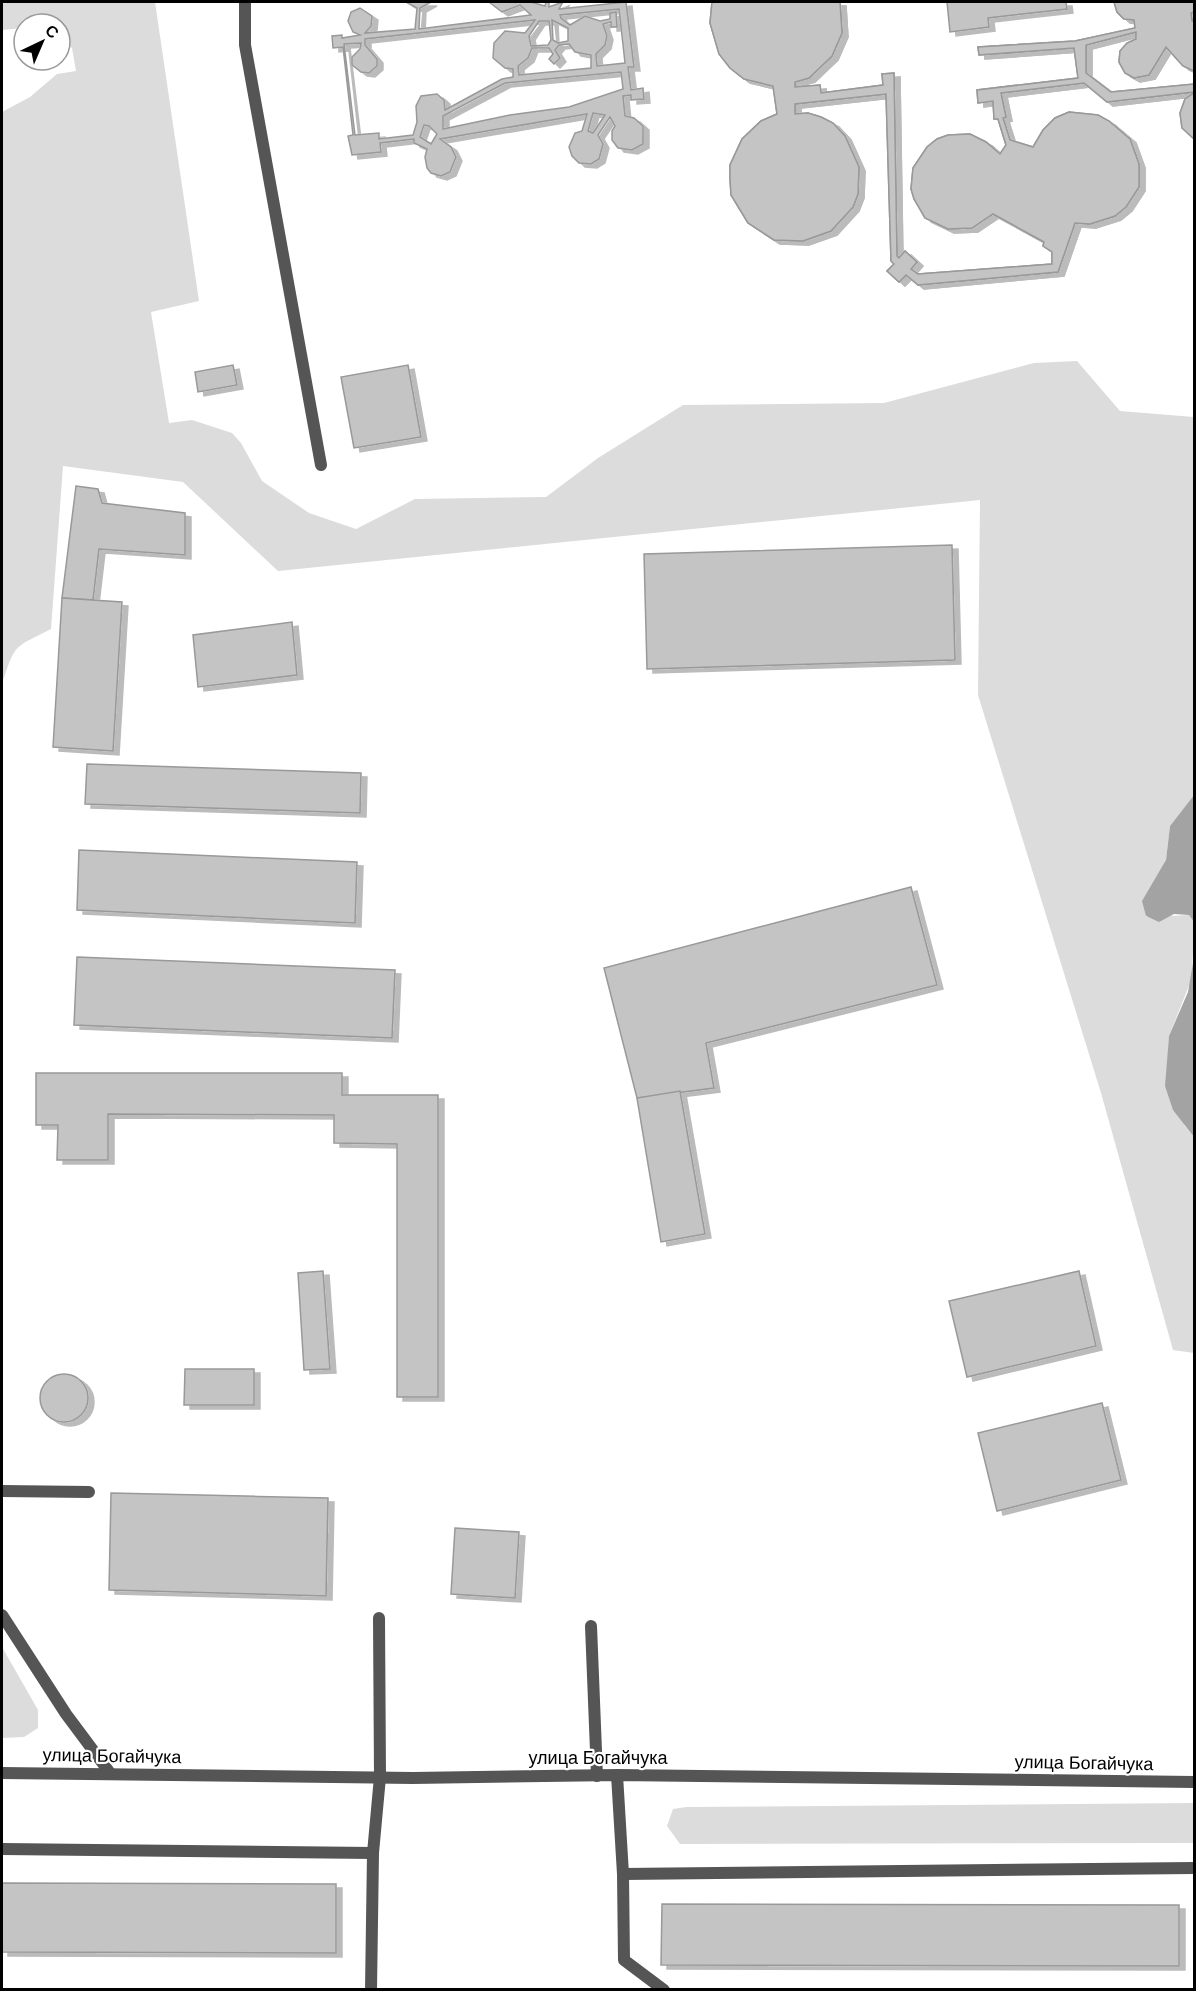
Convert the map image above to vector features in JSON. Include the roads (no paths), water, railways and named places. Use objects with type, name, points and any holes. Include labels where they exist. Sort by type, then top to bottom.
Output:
[{"type":"street","points":[[245,2],[245,45],[321,465]]},
{"type":"street","points":[[2,1491],[89,1492]]},
{"type":"street","points":[[2,1615],[66,1714],[110,1773]]},
{"type":"street","points":[[371,1989],[373,1852],[380,1778],[379,1618]]},
{"type":"street","points":[[591,1626],[597,1776]]},
{"type":"street","name":"улица Богайчука","points":[[2,1773],[380,1778],[617,1775],[1194,1782]]},
{"type":"street","points":[[617,1775],[623,1874],[624,1960],[664,1989]]},
{"type":"street","points":[[2,1849],[373,1852]]},
{"type":"street","points":[[623,1874],[1194,1868]]}]
